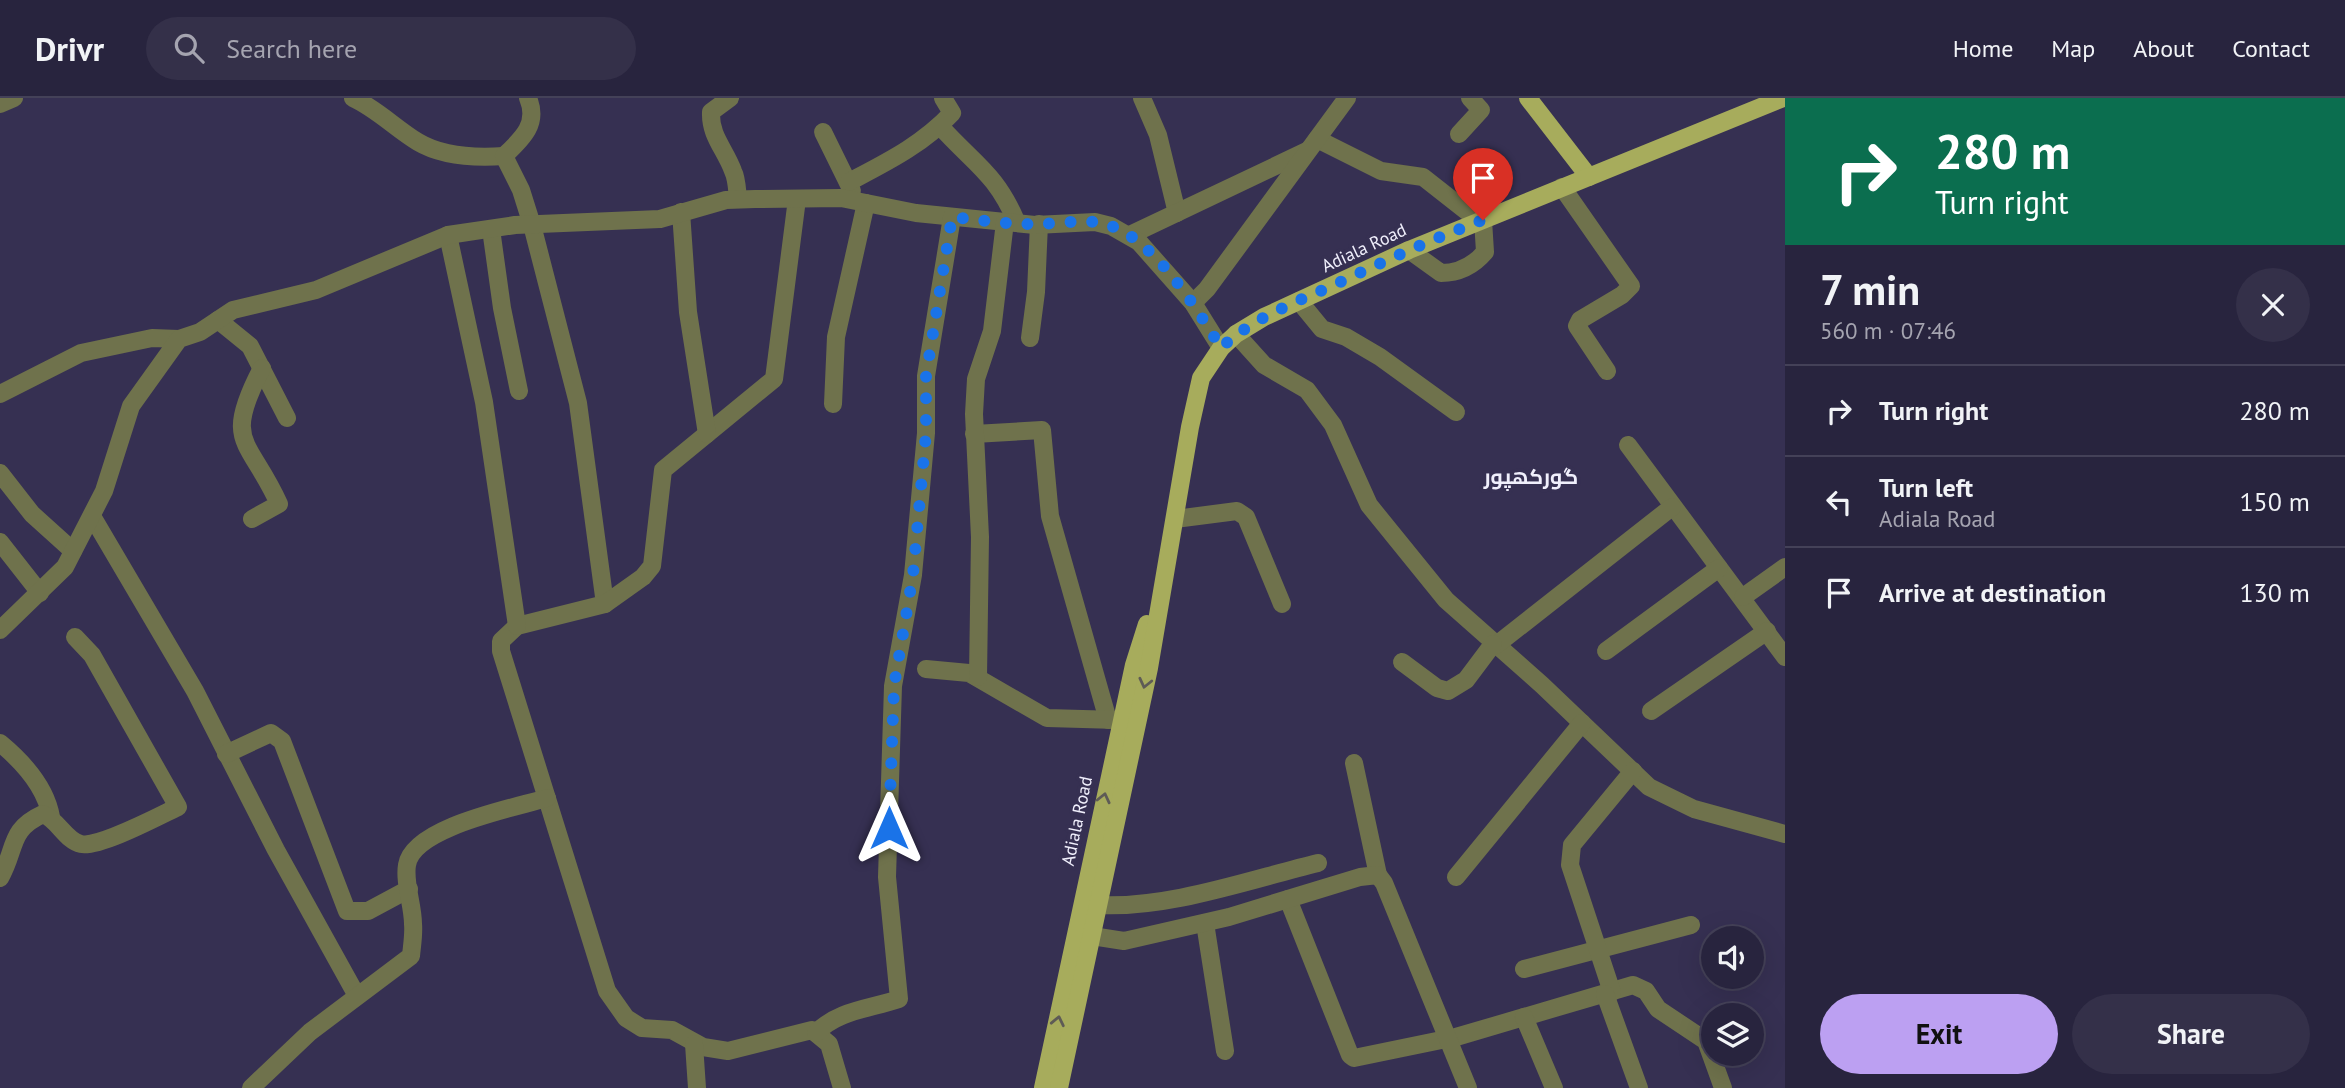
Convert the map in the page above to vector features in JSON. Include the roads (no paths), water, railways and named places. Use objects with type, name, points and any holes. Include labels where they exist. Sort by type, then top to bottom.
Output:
[{"type":"main road","name":"Adiala Road","points":[[1044,1088],[1083,935],[1097,905],[1149,668],[1202,378],[1221,348],[1236,334],[1299,301],[1409,250],[1783,98]]},
{"type":"main road","points":[[1533,99],[1589,177]]},
{"type":"main road","name":"Adiala Road","points":[[1059,1088],[1115,720],[1167,568]]},
{"type":"street","points":[[0,104],[14,98]]},
{"type":"street","points":[[353,98],[367,104],[415,140],[438,151],[473,156],[504,156],[522,139],[531,124],[528,98]]},
{"type":"street","points":[[730,98],[711,112],[711,123],[720,148],[735,173],[738,199]]},
{"type":"street","points":[[849,182],[910,150],[940,126],[952,113],[943,98]]},
{"type":"street","points":[[1142,98],[1158,135],[1177,213]]},
{"type":"street","points":[[1193,303],[1207,289],[1347,98]]},
{"type":"street","points":[[1459,134],[1480,110],[1470,98]]},
{"type":"street","points":[[940,126],[961,149],[983,166],[1006,197],[1011,223],[992,331],[976,379],[974,434],[980,537],[978,677]]},
{"type":"street","points":[[824,132],[861,202],[836,337],[833,404]]},
{"type":"street","points":[[1130,235],[1313,145],[1381,171],[1423,177],[1481,220],[1485,252],[1476,261],[1456,272],[1441,273],[1409,250]]},
{"type":"street","points":[[504,156],[521,190],[532,225],[578,403],[605,604]]},
{"type":"street","points":[[1562,187],[1631,286],[1580,320],[1577,326],[1607,371]]},
{"type":"street","points":[[0,394],[81,352],[152,338],[179,339],[200,332],[233,310],[316,290],[448,235],[532,225],[660,219],[738,199],[861,202],[952,217],[1011,223],[1095,222],[1130,235],[1139,242],[1193,303],[1221,348]]},
{"type":"street","points":[[797,199],[774,379],[677,456],[660,477],[652,566],[625,592],[605,604],[517,626],[501,640],[501,652],[611,999],[626,1018],[642,1028],[673,1030],[694,1044],[728,1051],[812,1030],[829,1044],[842,1088]]},
{"type":"street","points":[[681,212],[688,312],[707,434]]},
{"type":"street","points":[[816,1032],[829,1020],[840,1015],[898,999],[887,877],[894,686],[913,575],[926,433],[926,376],[952,217]]},
{"type":"street","points":[[1030,338],[1036,292],[1039,224]]},
{"type":"street","points":[[491,229],[502,308],[519,391]]},
{"type":"street","points":[[448,235],[484,402],[517,626]]},
{"type":"street","points":[[1299,301],[1322,329],[1346,337],[1380,357],[1456,412]]},
{"type":"street","points":[[218,320],[250,346],[287,418]]},
{"type":"street","points":[[1236,334],[1264,365],[1307,390],[1333,425],[1369,505],[1446,600],[1649,787],[1670,800],[1785,834]]},
{"type":"street","points":[[0,630],[56,579],[104,491],[131,405],[179,339]]},
{"type":"street","points":[[252,519],[279,505],[250,457],[240,428],[246,399],[262,369]]},
{"type":"street","points":[[926,669],[970,673],[1047,719],[1115,720],[1050,516],[1042,430],[974,434]]},
{"type":"street","points":[[1628,445],[1785,657]]},
{"type":"street","points":[[0,473],[32,514],[73,551]]},
{"type":"street","points":[[1402,662],[1437,688],[1448,691],[1466,680],[1494,645],[1672,507]]},
{"type":"street","points":[[1175,519],[1237,511],[1246,517],[1282,604]]},
{"type":"street","points":[[92,516],[195,691],[226,754],[357,996]]},
{"type":"street","points":[[0,542],[40,593]]},
{"type":"street","points":[[1743,597],[1785,567]]},
{"type":"street","points":[[1606,651],[1719,568]]},
{"type":"street","points":[[1651,711],[1767,631]]},
{"type":"street","points":[[0,878],[17,831],[26,822],[43,814],[51,817],[73,840],[86,844],[129,831],[178,804],[137,738],[92,655],[75,638]]},
{"type":"street","points":[[1456,877],[1582,723]]},
{"type":"street","points":[[226,754],[271,733],[282,741],[347,911],[368,911],[409,889]]},
{"type":"street","points":[[0,743],[32,776],[49,806],[51,817]]},
{"type":"street","points":[[1354,763],[1378,876],[1384,883],[1468,1088]]},
{"type":"street","points":[[1633,771],[1572,845],[1569,854],[1598,948],[1608,993],[1639,1088]]},
{"type":"street","points":[[251,1088],[310,1032],[411,956],[413,923],[406,867],[410,855],[423,841],[449,828],[547,798]]},
{"type":"street","points":[[1097,905],[1120,907],[1158,902],[1318,863]]},
{"type":"street","points":[[1083,935],[1124,941],[1205,923],[1360,877],[1378,876]]},
{"type":"street","points":[[1288,899],[1350,1055],[1354,1058],[1450,1039],[1633,985],[1646,991],[1658,1009],[1697,1032],[1706,1041],[1723,1088]]},
{"type":"street","points":[[1205,923],[1225,1051]]},
{"type":"street","points":[[1524,970],[1690,925]]},
{"type":"street","points":[[1524,1017],[1554,1088]]},
{"type":"street","points":[[694,1044],[696,1088]]},
{"type":"district","name":"گورکھپور","points":[[1531,477]]}]
